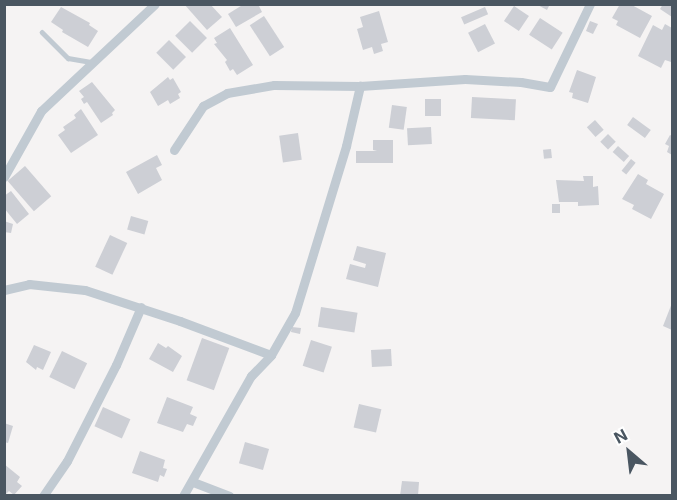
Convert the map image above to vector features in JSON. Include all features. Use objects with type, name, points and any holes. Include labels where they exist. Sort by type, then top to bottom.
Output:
[{"type":"street","points":[[4,177],[41,111],[95,63],[155,4]]},
{"type":"street","points":[[174,150],[203,106],[227,93],[274,85],[360,86],[465,79],[521,82],[550,87],[590,4]]},
{"type":"street","points":[[183,495],[193,482],[251,376],[271,355],[296,313],[346,146],[360,86]]},
{"type":"street","points":[[4,290],[29,284],[85,290],[271,355]]},
{"type":"street","points":[[43,495],[68,461],[116,365],[141,308]]},
{"type":"street","points":[[193,482],[229,495]]},
{"type":"lane","points":[[42,32],[68,58],[95,63]]},
{"type":"building","points":[[184,4],[210,4],[222,17],[207,30]]},
{"type":"building","points":[[244,4],[258,4],[262,12],[236,27],[228,14]]},
{"type":"building","points":[[536,4],[550,4],[547,10]]},
{"type":"building","points":[[620,4],[630,4],[652,16],[640,38],[616,25],[618,21],[612,18]]},
{"type":"building","points":[[663,4],[672,4],[672,17],[660,9]]},
{"type":"building","points":[[514,6],[529,16],[519,31],[504,21]]},
{"type":"building","points":[[61,7],[90,23],[89,25],[98,31],[88,47],[62,32],[63,30],[51,22]]},
{"type":"building","points":[[485,7],[488,14],[464,25],[461,17]]},
{"type":"building","points":[[379,11],[388,42],[381,44],[383,51],[374,54],[372,47],[363,50],[357,29],[363,27],[360,17]]},
{"type":"building","points":[[264,16],[284,47],[270,56],[250,25]]},
{"type":"building","points":[[540,18],[563,33],[552,49],[529,35]]},
{"type":"building","points":[[190,21],[207,38],[192,53],[175,36]]},
{"type":"building","points":[[590,21],[598,24],[593,34],[586,31]]},
{"type":"building","points":[[485,24],[495,44],[478,52],[468,33]]},
{"type":"building","points":[[665,24],[672,28],[672,59],[671,62],[665,60],[661,68],[638,56],[653,25],[662,30]]},
{"type":"building","points":[[230,28],[253,65],[237,75],[233,69],[230,71],[225,62],[227,60],[214,44],[217,43],[214,38]]},
{"type":"building","points":[[169,40],[186,57],[173,70],[156,53]]},
{"type":"building","points":[[577,70],[596,77],[588,103],[572,98],[573,93],[569,92]]},
{"type":"building","points":[[168,77],[170,80],[173,78],[181,92],[178,94],[180,98],[170,104],[168,100],[158,106],[150,92]]},
{"type":"building","points":[[92,82],[115,110],[113,115],[101,123],[87,102],[84,104],[81,99],[84,97],[79,91]]},
{"type":"building","points":[[472,97],[516,99],[515,120],[471,118]]},
{"type":"building","points":[[425,99],[441,99],[441,116],[425,116]]},
{"type":"building","points":[[392,105],[407,107],[404,130],[389,128]]},
{"type":"building","points":[[81,109],[98,135],[71,153],[58,135],[65,130],[63,127],[76,118],[74,115]]},
{"type":"building","points":[[633,117],[651,130],[645,138],[627,125]]},
{"type":"building","points":[[595,120],[604,130],[596,137],[587,127]]},
{"type":"building","points":[[431,127],[432,144],[408,145],[407,128]]},
{"type":"building","points":[[298,133],[302,160],[283,162],[279,136]]},
{"type":"building","points":[[608,134],[616,142],[608,150],[600,142]]},
{"type":"building","points":[[670,135],[672,136],[672,155],[667,152],[669,146],[665,144]]},
{"type":"building","points":[[373,140],[393,140],[393,163],[356,163],[356,151],[377,151],[373,150]]},
{"type":"building","points":[[618,146],[629,156],[624,162],[613,152]]},
{"type":"building","points":[[551,149],[552,158],[544,159],[543,150]]},
{"type":"building","points":[[157,155],[162,165],[156,168],[162,180],[138,194],[126,172]]},
{"type":"building","points":[[631,159],[636,163],[626,174],[622,171]]},
{"type":"building","points":[[25,166],[51,196],[34,211],[8,181]]},
{"type":"building","points":[[638,174],[648,180],[646,184],[664,194],[651,219],[632,209],[634,205],[622,199]]},
{"type":"building","points":[[583,176],[593,176],[593,187],[598,186],[599,205],[578,206],[578,202],[559,202],[556,180],[584,181]]},
{"type":"building","points":[[11,191],[29,214],[17,224],[4,208],[4,196]]},
{"type":"building","points":[[552,204],[560,204],[560,213],[552,213]]},
{"type":"building","points":[[131,216],[148,221],[144,234],[127,229]]},
{"type":"building","points":[[4,221],[13,224],[11,233],[4,232]]},
{"type":"building","points":[[110,235],[127,243],[112,275],[95,267]]},
{"type":"building","points":[[357,246],[386,253],[378,287],[346,279],[350,264],[365,268],[366,264],[353,260]]},
{"type":"building","points":[[672,303],[672,330],[663,326]]},
{"type":"building","points":[[321,307],[358,313],[354,333],[318,327]]},
{"type":"building","points":[[292,327],[301,328],[300,334],[291,332]]},
{"type":"building","points":[[202,338],[229,348],[214,390],[187,380]]},
{"type":"building","points":[[311,340],[332,347],[324,372],[303,366]]},
{"type":"building","points":[[158,343],[166,348],[168,346],[182,356],[173,372],[149,359]]},
{"type":"building","points":[[34,345],[51,352],[43,370],[37,367],[36,370],[26,362]]},
{"type":"building","points":[[391,349],[392,366],[372,367],[371,350]]},
{"type":"building","points":[[62,351],[87,363],[74,389],[49,377]]},
{"type":"building","points":[[167,397],[193,407],[190,414],[197,417],[193,426],[187,424],[183,432],[157,423]]},
{"type":"building","points":[[359,404],[381,409],[376,433],[354,427]]},
{"type":"building","points":[[103,407],[130,419],[122,438],[94,426]]},
{"type":"building","points":[[4,423],[13,426],[8,443],[4,442]]},
{"type":"building","points":[[245,442],[269,449],[263,470],[239,463]]},
{"type":"building","points":[[140,451],[165,460],[163,468],[167,469],[164,477],[160,475],[158,482],[132,473]]},
{"type":"building","points":[[4,464],[20,477],[17,482],[22,486],[14,495],[9,491],[4,496]]},
{"type":"building","points":[[402,481],[419,482],[418,496],[400,496]]}]
